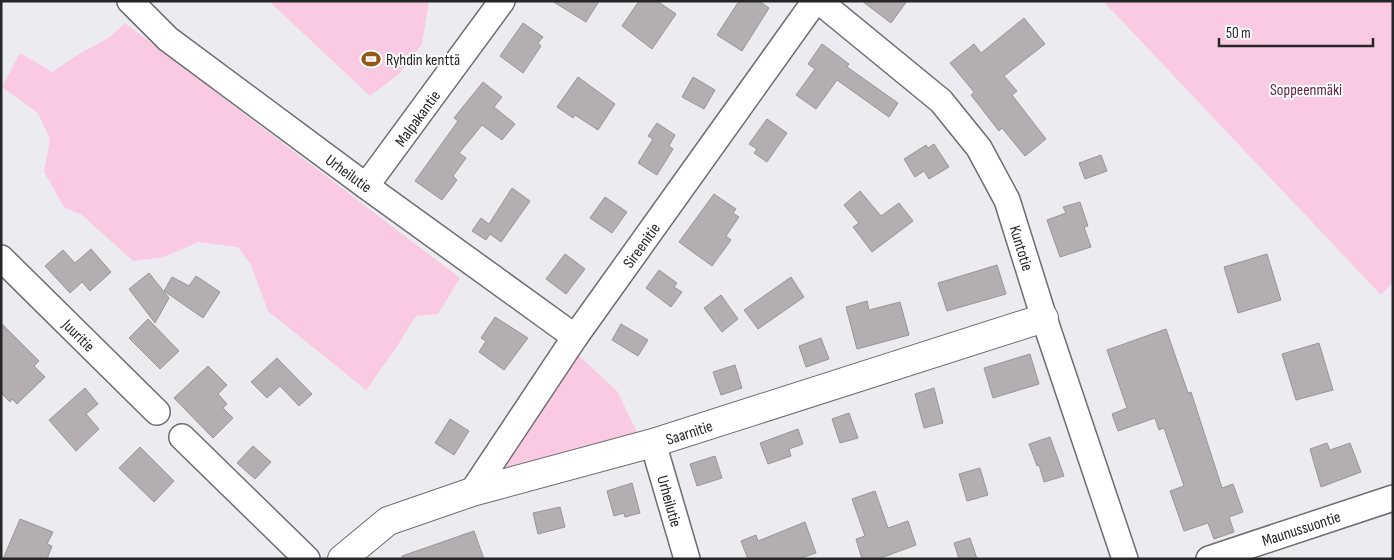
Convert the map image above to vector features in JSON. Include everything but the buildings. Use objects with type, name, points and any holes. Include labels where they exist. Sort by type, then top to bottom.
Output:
[{"type":"street","name":"Urheilutie","points":[[130,1],[168,39],[366,186],[575,337]]},
{"type":"street","name":"Malpakantie","points":[[366,186],[502,1]]},
{"type":"street","name":"Sireenitie","points":[[472,492],[575,337],[815,1]]},
{"type":"street","name":"Kuntotie","points":[[819,1],[941,101],[979,148],[1007,200],[1044,318],[1126,559]]},
{"type":"street","name":"Juuritie","points":[[1,258],[157,412]]},
{"type":"street","name":"Saarnitie","points":[[342,559],[388,521],[472,492],[653,443],[1044,318]]},
{"type":"street","points":[[182,437],[307,559]]},
{"type":"street","name":"Urheilutie","points":[[653,443],[687,559]]},
{"type":"street","name":"Maunussuontie","points":[[1208,559],[1393,498]]},
{"type":"green space","name":"Ryhdin kenttä","points":[[269,1],[429,1],[422,44],[399,74],[370,96]]},
{"type":"green space","name":"Soppeenmäki","points":[[1103,1],[1393,1],[1393,282],[1381,295]]},
{"type":"green space","points":[[125,23],[460,278],[438,314],[416,316],[366,390],[268,311],[251,265],[238,247],[198,242],[164,257],[133,261],[82,215],[64,207],[44,172],[50,139],[38,113],[2,87],[20,53],[52,72],[110,37]]},
{"type":"green space","points":[[579,356],[617,391],[639,436],[488,487]]},
{"type":"place","name":"Ryhdin kenttä","points":[[371,59]]}]
